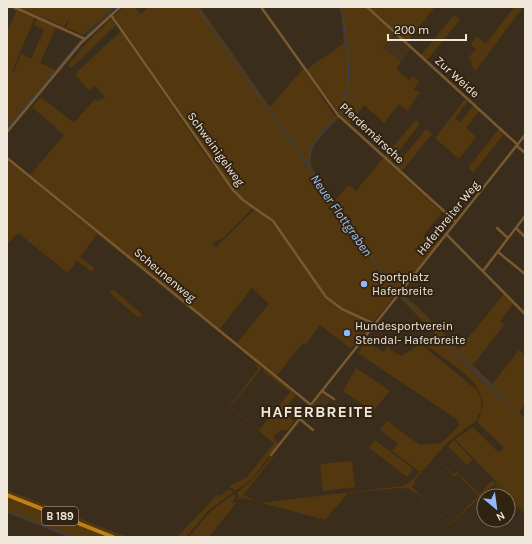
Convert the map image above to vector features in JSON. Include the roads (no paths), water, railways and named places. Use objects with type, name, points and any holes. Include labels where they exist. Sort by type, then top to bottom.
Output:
[{"type":"main road","name":"B 189","points":[[7,495],[113,537]]},
{"type":"street","points":[[14,7],[86,39]]},
{"type":"street","points":[[7,132],[86,39],[120,7]]},
{"type":"street","name":"Pferdemärsche","points":[[261,7],[336,113],[456,222]]},
{"type":"street","name":"Zur Weide","points":[[367,7],[525,154]]},
{"type":"street","name":"Schweinigelweg","points":[[111,15],[233,190],[243,200],[273,221],[329,299],[342,309],[375,324]]},
{"type":"street","name":"Haferbreiter Weg","points":[[375,324],[525,136]]},
{"type":"street","name":"Scheunenweg","points":[[7,158],[311,405]]},
{"type":"street","points":[[483,271],[525,216]]},
{"type":"street","points":[[497,228],[508,238]]},
{"type":"street","points":[[516,228],[525,237]]},
{"type":"street","points":[[446,234],[525,314]]},
{"type":"street","points":[[498,252],[525,274]]},
{"type":"street","points":[[271,455],[375,324]]},
{"type":"street","points":[[322,391],[334,399]]},
{"type":"street","points":[[300,419],[313,430]]},
{"type":"waterway","points":[[86,35],[116,7]]},
{"type":"waterway","name":"Neuer Flottgraben","points":[[197,7],[393,287],[525,422]]},
{"type":"waterway","points":[[340,114],[345,103],[348,76],[347,46],[341,7]]},
{"type":"waterway","points":[[7,129],[82,39]]},
{"type":"waterway","points":[[309,167],[309,159],[317,139],[337,117]]},
{"type":"waterway","points":[[7,511],[73,537]]},
{"type":"place","name":"Sportplatz Haferbreite","points":[[364,284]]},
{"type":"place","name":"Hundesportverein Stendal- Haferbreite","points":[[347,333]]},
{"type":"district","name":"HAFERBREITE","points":[[317,411]]}]
